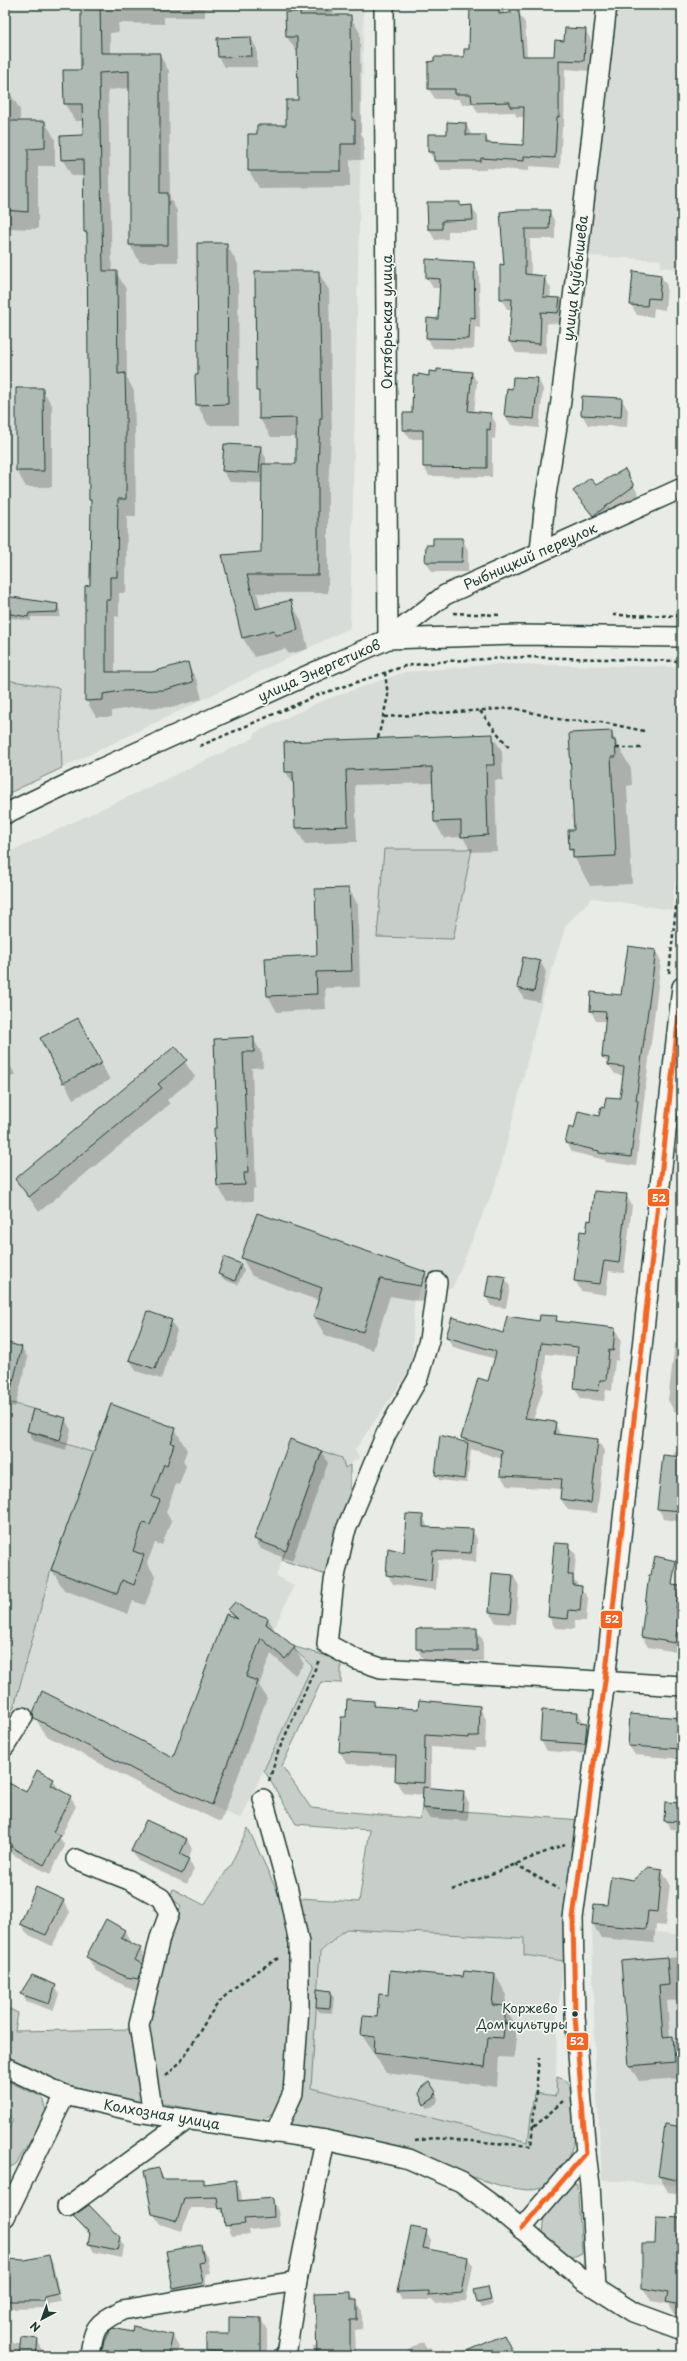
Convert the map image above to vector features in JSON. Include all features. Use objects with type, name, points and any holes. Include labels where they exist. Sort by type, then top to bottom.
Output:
[{"type":"street","name":"Октябрьская улица","points":[[384,5],[388,639]]},
{"type":"street","name":"улица Куйбышева","points":[[540,551],[545,501],[562,393],[607,5]]},
{"type":"street","name":"Рыбницкий переулок","points":[[388,639],[445,595],[682,488]]},
{"type":"street","name":"улица Энергетиков","points":[[5,814],[82,777],[388,639],[516,635],[682,637]]},
{"type":"street","points":[[596,2288],[590,2186],[580,2086],[576,2025],[573,1918],[586,1834],[674,1150],[682,987]]},
{"type":"street","points":[[437,1282],[429,1340],[418,1378],[386,1434],[345,1532],[334,1581],[327,1644],[357,1660],[381,1668],[682,1686]]},
{"type":"street","points":[[5,1746],[22,1717]]},
{"type":"street","points":[[263,1799],[287,1885],[299,1945],[299,2008],[293,2093],[275,2133]]},
{"type":"street","points":[[76,1859],[129,1880],[161,1898],[169,1914],[160,1938],[139,2025],[153,2114]]},
{"type":"street","name":"Колхозная улица","points":[[5,2067],[65,2095],[153,2114],[325,2140],[408,2159],[461,2182],[596,2288],[633,2312],[682,2330]]},
{"type":"street","points":[[5,2218],[65,2095]]},
{"type":"street","points":[[67,2207],[188,2119]]},
{"type":"street","points":[[286,2356],[297,2281],[325,2140]]},
{"type":"street","points":[[521,2229],[586,2154]]},
{"type":"street","points":[[90,2356],[92,2339],[100,2323],[122,2310],[297,2281]]},
{"type":"path","points":[[194,749],[318,695],[405,666],[448,661],[525,657],[682,661]]},
{"type":"path","points":[[378,738],[388,696],[385,673]]},
{"type":"path","points":[[384,717],[513,708],[563,720],[601,722],[644,731]]},
{"type":"path","points":[[480,711],[510,749]]},
{"type":"path","points":[[616,748],[644,748]]},
{"type":"path","points":[[263,1799],[278,1752],[327,1644]]},
{"type":"path","points":[[452,1890],[586,1834]]},
{"type":"path","points":[[515,1864],[576,1899]]},
{"type":"path","points":[[149,2089],[176,2067],[217,2005],[251,1975],[299,1945]]},
{"type":"path","points":[[504,2023],[576,2025]]},
{"type":"path","points":[[412,2141],[434,2138],[532,2146],[539,2058]]},
{"type":"path","points":[[534,2128],[580,2086]]},
{"type":"shaded area","points":[[5,5],[364,5],[350,628],[62,768],[59,689],[5,680]]},
{"type":"shaded area","points":[[615,5],[682,5],[682,269],[660,267],[661,260],[587,256]]},
{"type":"shaded area","points":[[496,664],[682,667],[682,802],[672,910],[592,898],[566,925],[542,1002],[498,1178],[452,1289],[424,1278],[414,1305],[412,1367],[355,1450],[359,1458],[345,1468],[286,1551],[276,1576],[294,1585],[274,1629],[295,1647],[294,1649],[312,1666],[241,1819],[142,1774],[13,1707],[51,1570],[93,1453],[27,1431],[33,1409],[5,1401],[5,854],[254,738],[255,733],[319,702],[405,672]]},
{"type":"shaded area","points":[[5,680],[59,688],[62,768],[5,795]]},
{"type":"shaded area","points":[[384,849],[472,849],[453,939],[377,937]]},
{"type":"shaded area","points":[[5,1401],[33,1409],[27,1431],[94,1453],[51,1570],[14,1707],[5,1722]]},
{"type":"shaded area","points":[[322,1451],[342,1458],[345,1468],[350,1465],[350,1494],[329,1576],[282,1560]]},
{"type":"shaded area","points":[[295,1647],[341,1660],[341,1683],[321,1682],[282,1766],[311,1808],[420,1819],[422,1808],[581,1820],[567,1955],[564,1961],[524,1955],[524,1938],[346,1929],[320,1952],[311,2088],[528,2142],[534,2093],[556,2096],[557,2077],[565,2080],[570,2087],[575,2139],[566,2164],[546,2186],[528,2190],[505,2187],[454,2171],[405,2147],[288,2128],[302,2099],[306,1959],[300,1898],[359,1902],[370,1830],[296,1824],[264,1770],[312,1666],[294,1649]]},
{"type":"shaded area","points":[[248,1828],[282,1902],[292,1955],[287,2094],[280,2107],[260,2122],[161,2103],[146,2030],[163,1960],[181,1906],[170,1897],[173,1889],[204,1905],[231,1864]]},
{"type":"shaded area","points":[[592,1924],[682,1935],[682,2186],[602,2180],[595,2063]]},
{"type":"shaded area","points":[[346,1929],[524,1938],[524,1955],[564,1961],[557,2015],[556,2096],[534,2093],[529,2142],[311,2088],[320,1952]]},
{"type":"shaded area","points":[[5,2007],[18,2013],[15,2031],[135,2029],[143,2103],[51,2081],[5,2058]]},
{"type":"shaded area","points":[[5,2080],[42,2097],[47,2114],[16,2164],[5,2170],[5,2137],[13,2120],[5,2114]]},
{"type":"shaded area","points":[[572,2183],[577,2184],[582,2253],[571,2258],[542,2235],[544,2216]]},
{"type":"building","points":[[81,5],[100,5],[101,53],[160,53],[160,193],[168,193],[168,245],[129,245],[129,71],[99,73],[103,271],[117,271],[118,374],[125,373],[126,413],[126,499],[118,499],[117,577],[110,577],[110,600],[106,600],[106,672],[152,672],[188,662],[193,682],[164,690],[121,691],[103,694],[103,700],[85,701],[85,586],[90,585],[91,500],[89,500],[87,232],[84,232],[83,159],[61,160],[60,136],[83,135],[82,104],[64,104],[63,70],[81,70]]},
{"type":"building","points":[[470,5],[499,5],[499,14],[519,12],[523,56],[554,56],[555,40],[564,41],[565,28],[586,29],[584,61],[559,60],[559,117],[557,117],[555,158],[524,156],[524,161],[481,158],[481,161],[434,161],[434,152],[428,152],[428,134],[447,134],[447,122],[466,123],[466,135],[486,135],[486,143],[523,145],[524,107],[510,107],[510,102],[472,103],[471,94],[455,94],[455,89],[428,89],[428,62],[434,61],[434,57],[464,57],[464,49],[469,49]]},
{"type":"building","points":[[285,12],[300,12],[300,15],[351,15],[352,120],[355,120],[355,144],[341,144],[341,171],[248,171],[248,134],[257,134],[257,125],[286,125],[286,100],[298,100],[297,37],[286,37]]},
{"type":"building","points":[[251,37],[252,56],[218,57],[217,38]]},
{"type":"building","points":[[5,121],[45,121],[45,148],[28,149],[28,212],[5,210]]},
{"type":"building","points":[[427,202],[460,202],[460,206],[472,205],[473,220],[442,221],[442,229],[428,229]]},
{"type":"building","points":[[518,210],[550,210],[549,229],[525,229],[525,274],[545,276],[543,297],[560,298],[558,313],[541,312],[540,344],[509,342],[512,299],[500,299],[500,264],[504,265],[500,212]]},
{"type":"building","points":[[197,243],[227,243],[228,404],[196,405],[195,375],[198,375]]},
{"type":"building","points":[[426,259],[474,262],[475,318],[470,317],[469,339],[426,338],[427,318],[438,319],[440,279],[426,278]]},
{"type":"building","points":[[255,271],[319,271],[322,418],[320,418],[318,469],[318,575],[247,575],[256,609],[291,600],[298,630],[275,635],[274,630],[242,638],[222,555],[261,552],[262,464],[296,464],[296,418],[259,419],[259,391],[256,391]]},
{"type":"building","points":[[633,271],[661,275],[659,299],[648,298],[647,306],[630,305]]},
{"type":"building","points":[[437,369],[472,372],[468,411],[491,413],[490,430],[487,429],[487,468],[423,467],[423,430],[403,430],[403,413],[412,413],[413,375],[418,377],[418,374],[429,376],[429,371],[437,372]]},
{"type":"building","points":[[513,377],[538,378],[534,419],[504,416],[507,388],[512,389]]},
{"type":"building","points":[[16,388],[43,388],[44,471],[16,471]]},
{"type":"building","points":[[582,396],[622,398],[621,417],[581,415]]},
{"type":"building","points":[[224,444],[261,446],[259,473],[222,471]]},
{"type":"building","points":[[625,469],[634,486],[593,516],[573,491],[590,478],[596,485]]},
{"type":"building","points":[[433,538],[463,538],[462,562],[425,562],[426,545],[433,545]]},
{"type":"building","points":[[5,596],[58,604],[57,612],[29,613],[28,617],[5,613]]},
{"type":"building","points":[[612,731],[612,740],[615,740],[616,757],[611,757],[616,856],[573,858],[573,849],[569,850],[568,830],[574,830],[569,733]]},
{"type":"building","points":[[493,734],[494,765],[486,765],[488,835],[461,837],[461,821],[434,822],[432,767],[346,770],[348,826],[295,828],[293,772],[285,772],[284,742]]},
{"type":"building","points":[[349,888],[352,971],[316,972],[317,994],[267,996],[265,958],[317,955],[315,889]]},
{"type":"building","points":[[628,946],[656,950],[636,1100],[638,1101],[631,1157],[599,1153],[599,1151],[565,1143],[569,1127],[574,1129],[578,1111],[599,1116],[601,1107],[604,1108],[606,1097],[620,1098],[624,1067],[608,1065],[609,1058],[602,1057],[606,1012],[590,1011],[591,992],[621,995]]},
{"type":"building","points":[[523,957],[540,961],[534,992],[517,988]]},
{"type":"building","points":[[78,1018],[102,1063],[63,1083],[40,1038]]},
{"type":"building","points":[[254,1037],[254,1052],[243,1052],[248,1173],[244,1173],[245,1185],[217,1186],[214,1128],[217,1128],[214,1039]]},
{"type":"building","points":[[175,1046],[187,1060],[158,1084],[162,1088],[29,1197],[15,1179]]},
{"type":"building","points":[[594,1191],[627,1194],[619,1263],[604,1261],[600,1284],[574,1281],[580,1231],[586,1232],[588,1220],[591,1221]]},
{"type":"building","points":[[257,1213],[426,1272],[421,1286],[380,1279],[363,1332],[313,1317],[322,1288],[241,1258]]},
{"type":"building","points":[[224,1257],[241,1264],[235,1281],[218,1274]]},
{"type":"building","points":[[489,1274],[506,1277],[501,1300],[485,1297]]},
{"type":"building","points":[[147,1311],[172,1320],[155,1369],[129,1360]]},
{"type":"building","points":[[540,1315],[557,1316],[556,1321],[615,1328],[613,1351],[609,1350],[606,1380],[600,1380],[598,1391],[574,1388],[578,1347],[541,1343],[537,1377],[525,1418],[556,1422],[554,1434],[598,1439],[591,1503],[560,1499],[562,1479],[500,1476],[502,1450],[461,1438],[478,1378],[488,1381],[496,1353],[495,1351],[446,1337],[452,1317],[503,1333],[507,1316],[539,1321]]},
{"type":"building","points":[[5,1342],[22,1347],[10,1393],[5,1392]]},
{"type":"building","points":[[111,1404],[176,1428],[171,1443],[174,1444],[167,1465],[164,1464],[152,1497],[160,1500],[150,1525],[143,1523],[133,1551],[144,1555],[134,1585],[122,1580],[117,1594],[51,1570]]},
{"type":"building","points":[[33,1409],[66,1418],[60,1440],[27,1431]]},
{"type":"building","points":[[440,1435],[468,1443],[464,1479],[435,1475]]},
{"type":"building","points":[[290,1439],[322,1451],[286,1551],[254,1539]]},
{"type":"building","points":[[663,1455],[682,1457],[682,1511],[657,1509]]},
{"type":"building","points":[[406,1514],[423,1515],[423,1527],[473,1529],[471,1553],[433,1551],[431,1581],[386,1575],[388,1548],[404,1552]]},
{"type":"building","points":[[554,1543],[570,1544],[568,1575],[573,1575],[573,1585],[582,1586],[580,1611],[569,1610],[568,1619],[548,1617]]},
{"type":"building","points":[[655,1556],[676,1561],[672,1585],[680,1586],[676,1608],[680,1608],[675,1643],[641,1637],[649,1575],[651,1575]]},
{"type":"building","points":[[492,1573],[513,1575],[510,1614],[489,1612]]},
{"type":"building","points":[[235,1602],[245,1609],[268,1618],[266,1624],[295,1647],[285,1659],[261,1638],[246,1677],[258,1681],[212,1805],[142,1774],[34,1718],[33,1713],[42,1691],[173,1757],[226,1614],[238,1619],[228,1610]]},
{"type":"building","points":[[422,1628],[477,1628],[477,1651],[422,1651],[422,1649],[416,1649],[416,1630]]},
{"type":"building","points":[[347,1699],[374,1701],[374,1706],[418,1709],[419,1700],[480,1706],[479,1736],[469,1736],[469,1738],[425,1735],[424,1783],[395,1781],[396,1755],[339,1752],[341,1717],[346,1717]]},
{"type":"building","points":[[542,1710],[578,1712],[577,1722],[587,1723],[585,1744],[540,1741]]},
{"type":"building","points":[[630,1714],[682,1718],[682,1749],[628,1746]]},
{"type":"building","points":[[37,1770],[54,1779],[51,1785],[71,1796],[53,1832],[60,1836],[44,1865],[11,1847],[12,1844],[5,1840],[5,1781],[26,1792]]},
{"type":"building","points":[[423,1787],[464,1791],[462,1811],[422,1808]]},
{"type":"building","points":[[665,1802],[682,1803],[682,1822],[664,1821]]},
{"type":"building","points":[[146,1820],[187,1839],[180,1854],[189,1859],[182,1874],[131,1851]]},
{"type":"building","points":[[648,1867],[662,1869],[658,1912],[648,1911],[646,1929],[592,1924],[594,1904],[607,1905],[611,1876],[633,1880]]},
{"type":"building","points":[[36,1887],[64,1900],[46,1935],[20,1924]]},
{"type":"building","points":[[106,1919],[125,1930],[121,1938],[141,1948],[135,1960],[142,1964],[139,1979],[126,1977],[86,1957]]},
{"type":"building","points":[[667,1957],[669,1985],[659,1986],[663,2037],[673,2036],[675,2062],[629,2066],[621,1961]]},
{"type":"building","points":[[390,1970],[463,1977],[464,1971],[495,1974],[492,2005],[506,2006],[503,2038],[488,2037],[485,2067],[374,2053],[375,2037],[361,2035],[363,2016],[377,2017],[379,1994],[388,1995]]},
{"type":"building","points":[[32,1975],[56,1985],[49,2004],[20,1994]]},
{"type":"building","points":[[317,1989],[331,1991],[330,2008],[316,2007]]},
{"type":"building","points":[[429,2081],[436,2092],[434,2098],[424,2105],[419,2094],[420,2089]]},
{"type":"building","points":[[665,2124],[682,2127],[682,2181],[658,2176]]},
{"type":"building","points":[[159,2168],[162,2179],[204,2179],[204,2184],[236,2180],[238,2201],[273,2198],[274,2217],[244,2219],[245,2224],[225,2226],[223,2208],[219,2209],[217,2197],[184,2198],[177,2221],[152,2214],[144,2171]]},
{"type":"building","points":[[89,2205],[120,2237],[117,2250],[88,2244],[90,2233],[73,2216]]},
{"type":"building","points":[[656,2217],[682,2218],[682,2305],[666,2302],[668,2293],[642,2288],[642,2244],[655,2244]]},
{"type":"building","points":[[411,2227],[427,2230],[423,2248],[468,2257],[462,2293],[429,2296],[429,2291],[397,2292]]},
{"type":"building","points":[[201,2245],[204,2262],[199,2263],[203,2283],[173,2289],[166,2251]]},
{"type":"building","points":[[49,2255],[58,2294],[45,2297],[45,2301],[5,2301],[5,2259],[25,2260]]},
{"type":"building","points":[[488,2286],[491,2300],[477,2303],[474,2289]]},
{"type":"building","points":[[351,2292],[351,2300],[357,2300],[357,2320],[350,2320],[350,2356],[317,2356],[315,2293]]},
{"type":"building","points":[[229,2317],[261,2318],[261,2352],[206,2351],[206,2334],[229,2334]]},
{"type":"building","points":[[133,2326],[173,2335],[168,2356],[101,2356],[104,2341],[109,2331],[113,2328],[132,2332]]},
{"type":"building","points":[[504,2335],[512,2351],[501,2356],[456,2356]]},
{"type":"building","points":[[21,2337],[38,2339],[36,2356],[19,2356]]},
{"type":"transit line","name":"52","points":[[521,2229],[586,2153],[575,2016],[573,1918],[605,1681],[682,987]]},
{"type":"place","name":"Коржево - Дом культуры","points":[[575,2014]]}]
